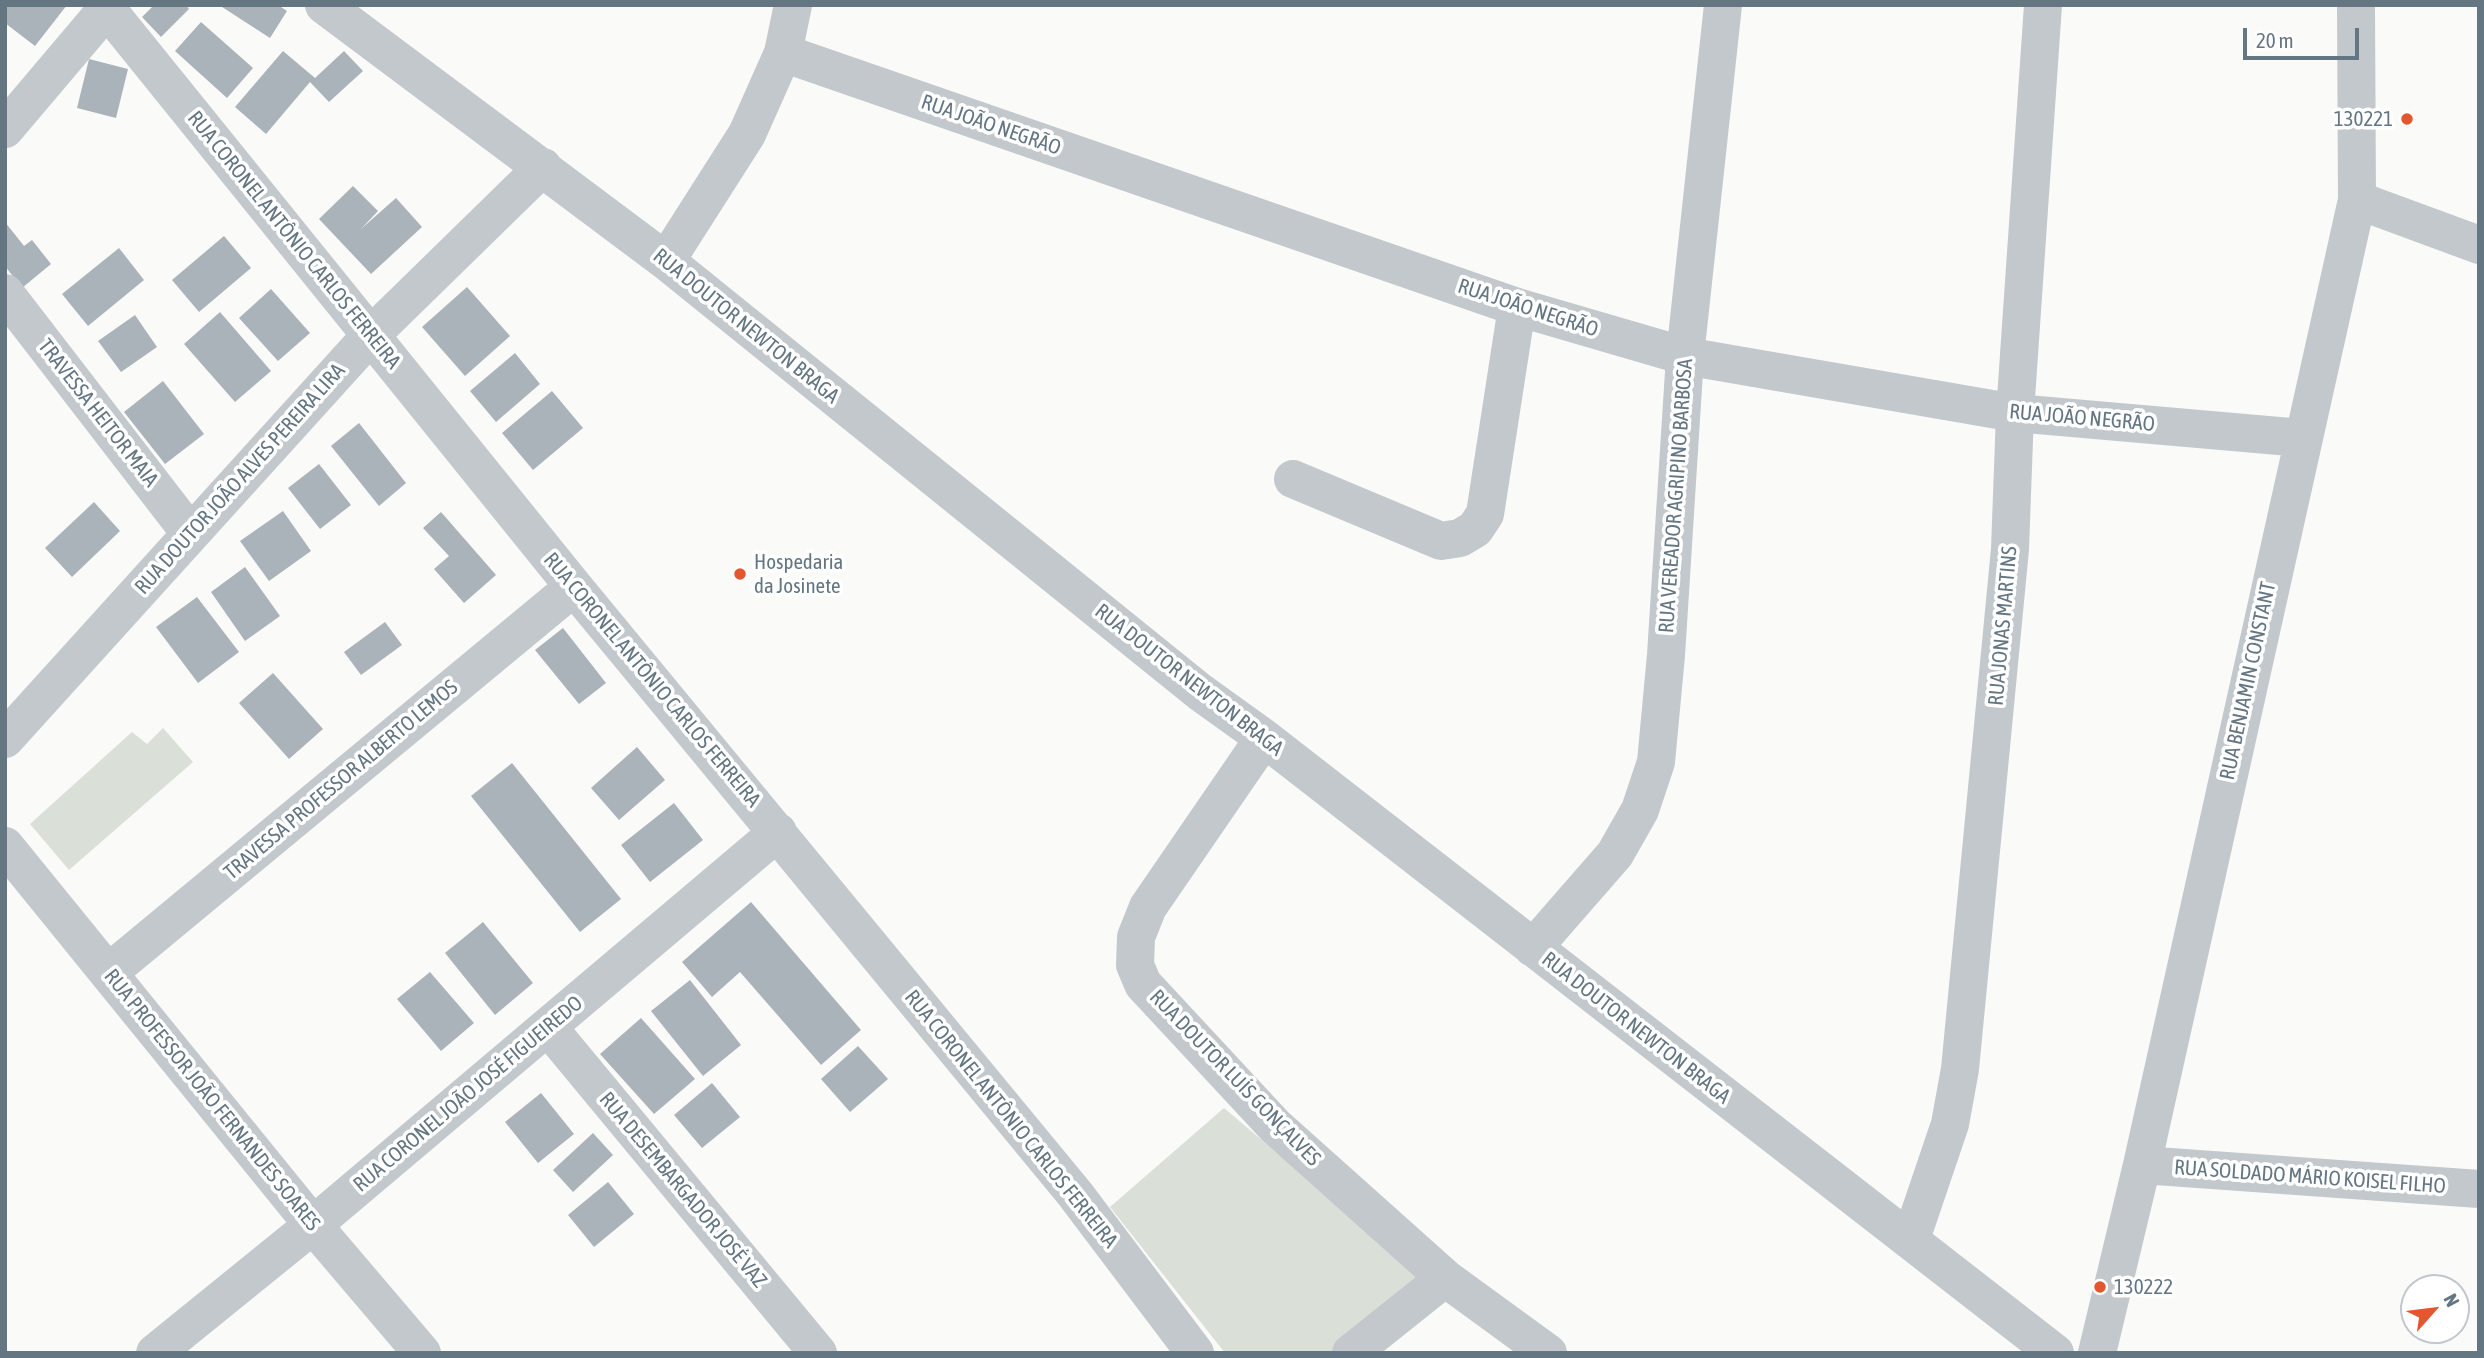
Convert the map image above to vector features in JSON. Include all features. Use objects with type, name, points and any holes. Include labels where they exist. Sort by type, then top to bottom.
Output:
[{"type":"street","name":"RUA DOUTOR NEWTON BRAGA","points":[[324,5],[666,261],[1200,692],[1264,738],[2055,1353]]},
{"type":"street","points":[[666,261],[747,134],[783,53],[793,5]]},
{"type":"street","name":"RUA VEREADOR AGRIPINO BARBOSA","points":[[1533,948],[1615,854],[1640,810],[1656,762],[1666,655],[1685,356],[1723,5]]},
{"type":"street","name":"RUA JONAS MARTINS","points":[[1911,1239],[1950,1125],[1960,1069],[2010,549],[2015,413],[2042,5]]},
{"type":"street","name":"RUA BENJAMIN CONSTANT","points":[[2097,1353],[2357,200],[2356,5]]},
{"type":"street","points":[[5,129],[109,7]]},
{"type":"street","name":"RUA CORONEL ANTÔNIO CARLOS FERREIRA","points":[[109,7],[574,587],[1075,1194],[1195,1353]]},
{"type":"street","name":"RUA JOÃO NEGRÃO","points":[[783,53],[1517,307],[1685,356],[2015,413],[2302,438]]},
{"type":"street","name":"RUA DOUTOR JOÃO ALVES PEREIRA LIRA","points":[[5,739],[371,335],[543,167]]},
{"type":"street","points":[[2357,200],[2479,245]]},
{"type":"street","name":"TRAVESSA HEITOR MAIA","points":[[5,293],[190,533]]},
{"type":"street","points":[[1293,479],[1441,541],[1460,538],[1475,528],[1485,514],[1517,307]]},
{"type":"street","name":"TRAVESSA PROFESSOR ALBERTO LEMOS","points":[[108,973],[574,587]]},
{"type":"street","name":"RUA DOUTOR LUÍS GONÇALVES","points":[[1264,738],[1148,907],[1136,937],[1135,965],[1143,984],[1275,1126],[1445,1278],[1548,1353]]},
{"type":"street","name":"RUA CORONEL JOÃO JOSÉ FIGUEIREDO","points":[[156,1353],[313,1225],[778,832]]},
{"type":"street","name":"RUA PROFESSOR JOÃO FERNANDES SOARES","points":[[5,846],[313,1225],[422,1353]]},
{"type":"street","name":"RUA DESEMBARGADOR JOSÉ VAZ","points":[[548,1027],[818,1353]]},
{"type":"street","name":"RUA SOLDADO MÁRIO KOISEL FILHO","points":[[2141,1165],[2479,1189]]},
{"type":"street","points":[[1351,1353],[1445,1278]]},
{"type":"shaded area","points":[[163,728],[193,762],[69,870],[30,824],[132,732],[147,744]]},
{"type":"shaded area","points":[[1224,1108],[1426,1279],[1334,1353],[1225,1353],[1110,1207]]},
{"type":"building","points":[[5,5],[67,5],[35,46],[5,23]]},
{"type":"building","points":[[154,5],[186,5],[189,9],[161,37],[142,17]]},
{"type":"building","points":[[219,5],[278,5],[287,11],[270,38]]},
{"type":"building","points":[[201,22],[253,68],[227,98],[175,51]]},
{"type":"building","points":[[283,51],[315,78],[344,51],[363,71],[329,102],[310,82],[266,134],[235,107]]},
{"type":"building","points":[[89,59],[128,69],[116,118],[77,108]]},
{"type":"building","points":[[353,186],[378,211],[361,229],[396,198],[422,227],[371,274],[319,219]]},
{"type":"building","points":[[5,222],[24,246],[32,240],[51,264],[22,288],[5,266]]},
{"type":"building","points":[[224,236],[251,268],[199,312],[172,280]]},
{"type":"building","points":[[119,248],[144,280],[88,326],[62,294]]},
{"type":"building","points":[[467,287],[510,336],[465,376],[422,327]]},
{"type":"building","points":[[271,289],[310,333],[278,361],[239,318]]},
{"type":"building","points":[[220,312],[271,371],[235,402],[184,344]]},
{"type":"building","points":[[135,315],[157,347],[121,372],[98,341]]},
{"type":"building","points":[[515,353],[540,384],[496,422],[470,391]]},
{"type":"building","points":[[163,381],[204,434],[165,464],[124,412]]},
{"type":"building","points":[[552,391],[583,428],[533,470],[502,433]]},
{"type":"building","points":[[359,423],[406,483],[379,506],[331,446]]},
{"type":"building","points":[[319,464],[351,505],[320,529],[288,488]]},
{"type":"building","points":[[94,502],[120,531],[72,577],[45,548]]},
{"type":"building","points":[[283,511],[311,551],[269,581],[240,541]]},
{"type":"building","points":[[441,512],[496,575],[464,603],[434,569],[449,556],[423,528]]},
{"type":"building","points":[[245,567],[280,616],[245,641],[211,592]]},
{"type":"building","points":[[197,597],[239,652],[198,683],[156,627]]},
{"type":"building","points":[[385,622],[402,645],[361,675],[344,652]]},
{"type":"building","points":[[563,628],[606,683],[579,704],[535,650]]},
{"type":"building","points":[[273,673],[323,729],[289,759],[239,703]]},
{"type":"building","points":[[637,747],[665,780],[619,820],[591,788]]},
{"type":"building","points":[[512,763],[621,899],[580,932],[471,796]]},
{"type":"building","points":[[674,803],[703,840],[650,882],[621,845]]},
{"type":"building","points":[[751,902],[861,1030],[821,1065],[740,972],[712,997],[682,962]]},
{"type":"building","points":[[483,922],[533,983],[495,1015],[445,953]]},
{"type":"building","points":[[430,972],[474,1023],[441,1051],[397,999]]},
{"type":"building","points":[[690,980],[741,1045],[703,1076],[651,1011]]},
{"type":"building","points":[[641,1018],[695,1079],[654,1114],[600,1054]]},
{"type":"building","points":[[858,1046],[888,1079],[850,1112],[821,1079]]},
{"type":"building","points":[[712,1083],[740,1117],[702,1148],[674,1115]]},
{"type":"building","points":[[541,1093],[574,1134],[538,1163],[505,1122]]},
{"type":"building","points":[[593,1133],[613,1155],[573,1192],[553,1170]]},
{"type":"building","points":[[608,1182],[634,1214],[594,1247],[568,1215]]},
{"type":"place","name":"130221","points":[[2407,119]]},
{"type":"place","name":"Hospedaria da Josinete","points":[[740,574]]},
{"type":"place","name":"130222","points":[[2100,1287]]}]
